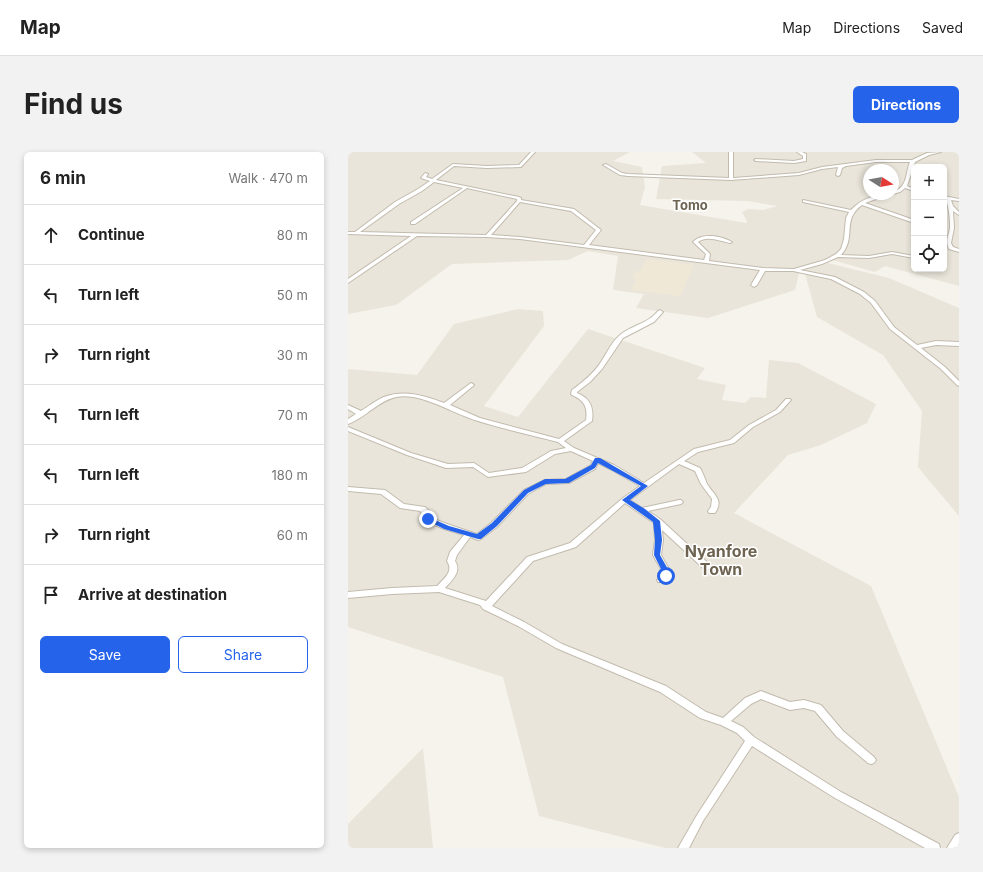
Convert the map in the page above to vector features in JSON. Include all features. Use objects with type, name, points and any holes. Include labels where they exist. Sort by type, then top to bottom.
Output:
[{"type":"street","points":[[356,233],[397,203],[433,180],[447,168],[455,164],[487,167],[520,166],[533,152]]},
{"type":"street","points":[[549,152],[555,153]]},
{"type":"street","points":[[731,152],[731,179]]},
{"type":"street","points":[[756,160],[765,162],[794,162],[805,160],[805,155],[799,152]]},
{"type":"street","points":[[606,165],[621,174],[628,175],[731,179],[799,174],[822,168],[876,161],[913,161],[928,154],[939,152]]},
{"type":"street","points":[[899,192],[902,191],[905,187],[913,161]]},
{"type":"street","points":[[838,175],[840,167],[844,166]]},
{"type":"street","points":[[762,176],[765,171]]},
{"type":"street","points":[[426,174],[423,178],[465,188],[516,197],[519,198],[519,202]]},
{"type":"street","points":[[905,187],[911,189]]},
{"type":"street","points":[[414,223],[465,188]]},
{"type":"street","points":[[947,198],[959,200]]},
{"type":"street","points":[[838,256],[845,246],[847,222],[852,211],[861,203],[870,200]]},
{"type":"street","points":[[947,200],[951,207],[959,214]]},
{"type":"street","points":[[805,201],[852,211]]},
{"type":"street","points":[[487,236],[519,202]]},
{"type":"street","points":[[519,202],[572,210],[579,214],[599,230],[586,246]]},
{"type":"street","points":[[861,203],[911,221]]},
{"type":"street","points":[[951,207],[952,232],[949,241],[950,246],[959,251]]},
{"type":"street","points":[[947,231],[952,232]]},
{"type":"street","points":[[348,233],[487,236],[586,246],[653,256],[763,269],[793,270],[833,278],[854,288],[873,302],[892,328],[943,368],[959,384]]},
{"type":"street","points":[[348,281],[415,235]]},
{"type":"street","points":[[706,262],[708,254],[698,246],[695,242],[697,240],[700,238],[710,238],[730,242]]},
{"type":"street","points":[[793,270],[838,256],[869,257],[892,253],[911,257]]},
{"type":"street","points":[[754,285],[763,269]]},
{"type":"street","points":[[348,274],[356,276]]},
{"type":"street","points":[[560,441],[589,421],[591,412],[588,403],[586,400],[574,394],[574,391],[600,368],[609,352],[621,337],[654,319],[660,312]]},
{"type":"street","points":[[917,347],[936,343],[959,344]]},
{"type":"street","points":[[445,406],[470,385]]},
{"type":"street","points":[[348,422],[386,398],[397,395],[409,395],[428,399],[478,419],[560,441],[572,449],[597,460],[645,486]]},
{"type":"street","points":[[486,607],[530,559],[572,545],[626,500],[679,461],[696,450],[732,442],[751,426],[778,411],[788,400]]},
{"type":"street","points":[[348,407],[361,414]]},
{"type":"street","points":[[348,429],[409,454],[448,466],[474,465],[488,476],[524,470],[553,452],[572,449]]},
{"type":"street","points":[[348,489],[383,492],[402,506],[422,509],[427,514],[428,519],[478,537],[494,525],[526,492],[545,482],[567,481],[593,467],[597,460]]},
{"type":"street","points":[[679,461],[698,470],[704,484],[716,499],[715,507],[712,511]]},
{"type":"street","points":[[626,500],[643,510],[657,521],[707,568]]},
{"type":"street","points":[[643,510],[679,502]]},
{"type":"street","points":[[657,521],[659,540],[657,555],[666,571],[666,576],[661,580]]},
{"type":"street","points":[[439,589],[453,573],[453,554],[469,534]]},
{"type":"street","points":[[348,595],[439,589],[483,603],[486,607],[521,624],[559,646],[663,688],[703,715],[724,722],[740,730],[751,740],[838,795],[935,848]]},
{"type":"street","points":[[724,722],[748,702],[761,695],[790,706],[804,704],[818,708],[840,734],[871,760]]},
{"type":"street","points":[[683,848],[700,818],[751,740]]},
{"type":"street","points":[[952,848],[959,838]]},
{"type":"shaded area","points":[[348,152],[630,152],[613,161],[642,167],[645,187],[640,205],[746,223],[747,221],[742,212],[748,209],[763,210],[778,206],[747,201],[656,199],[662,166],[706,163],[692,152],[959,152],[959,286],[885,266],[875,272],[829,259],[800,269],[795,290],[708,318],[636,308],[644,294],[613,290],[618,256],[588,251],[568,260],[452,264],[396,305],[348,314]]},
{"type":"shaded area","points":[[647,259],[694,265],[680,296],[631,290],[637,279],[632,278],[636,271],[640,271]]},
{"type":"shaded area","points":[[828,263],[889,278],[959,308],[959,516],[918,467],[922,411],[883,355],[817,317],[804,270]]},
{"type":"shaded area","points":[[518,309],[543,311],[544,326],[484,406],[518,417],[588,329],[705,368],[697,379],[726,385],[722,400],[745,403],[751,397],[766,398],[769,360],[798,363],[876,404],[867,423],[821,445],[788,455],[734,513],[871,586],[959,797],[959,848],[665,848],[539,816],[503,677],[348,627],[348,369],[417,375],[454,324]]},
{"type":"shaded area","points":[[423,748],[433,848],[348,848],[348,824]]},
{"type":"district","name":"Tomo","points":[[690,205]]},
{"type":"district","name":"Nyanfore Town","points":[[721,560]]},
{"type":"route","points":[[428,519],[478,537],[494,525],[526,492],[545,482],[567,481],[593,467],[597,460],[645,486],[626,500],[643,510],[657,521],[659,547],[657,555],[666,571],[666,576]]}]
